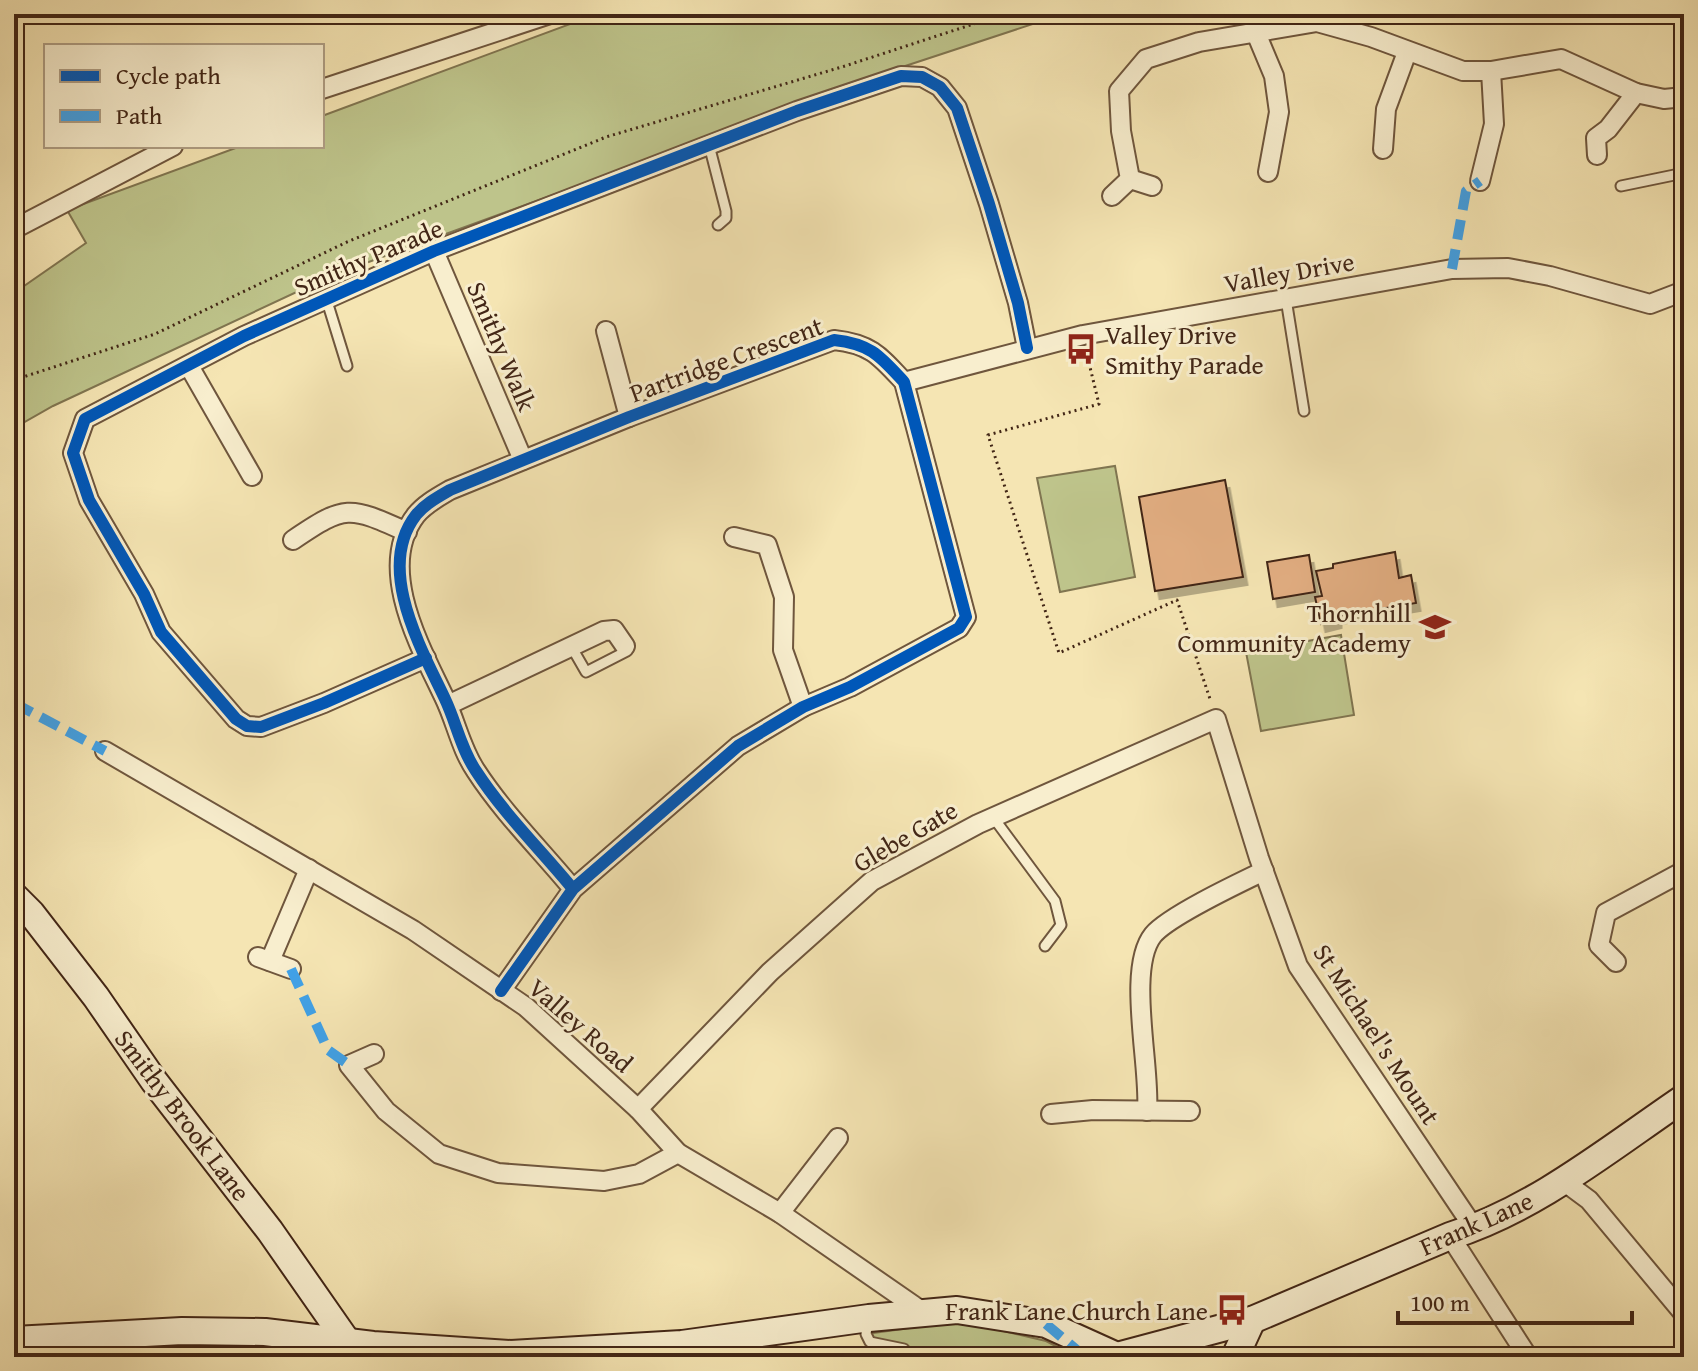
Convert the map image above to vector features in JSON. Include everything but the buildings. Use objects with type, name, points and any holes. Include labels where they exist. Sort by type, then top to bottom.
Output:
[{"type":"street","points":[[324,88],[550,14]]},
{"type":"street","points":[[1130,179],[1121,131],[1119,91],[1146,59],[1199,42],[1317,22],[1371,37],[1463,71],[1491,71],[1561,59],[1636,93],[1664,99],[1684,97]]},
{"type":"street","points":[[1256,33],[1274,76],[1279,112],[1268,172]]},
{"type":"street","points":[[1383,149],[1386,109],[1407,52]]},
{"type":"street","points":[[1480,181],[1494,124],[1491,71]]},
{"type":"street","name":"Smithy Parade","points":[[426,658],[261,727],[247,726],[236,719],[161,632],[144,594],[89,500],[73,453],[85,419],[244,336],[434,251],[797,111],[901,76],[922,77],[940,87],[957,108],[1018,303],[1027,348]]},
{"type":"street","points":[[1597,155],[1596,138],[1608,129],[1636,93]]},
{"type":"street","points":[[14,229],[169,148]]},
{"type":"street","points":[[1130,179],[1152,186]]},
{"type":"street","points":[[1112,196],[1130,179]]},
{"type":"street","name":"Smithy Walk","points":[[434,251],[523,460]]},
{"type":"street","name":"Valley Drive","points":[[904,382],[1083,335],[1452,269],[1508,268],[1550,276],[1650,304],[1684,291]]},
{"type":"street","name":"Partridge Crescent","points":[[606,331],[629,417]]},
{"type":"street","name":"Partridge Crescent","points":[[407,532],[416,516],[439,496],[523,460],[834,340],[857,342],[877,353],[904,382],[966,617],[959,628],[850,687],[803,707],[738,746],[573,889],[501,991]]},
{"type":"street","points":[[189,366],[252,476]]},
{"type":"street","points":[[293,540],[325,519],[351,511],[364,513],[407,532],[401,559],[404,605],[462,743],[475,770],[505,810],[573,889]]},
{"type":"street","points":[[734,537],[767,545],[784,597],[783,650],[803,707]]},
{"type":"street","points":[[448,705],[597,634],[614,630],[625,646]]},
{"type":"street","name":"Glebe Gate","points":[[638,1109],[770,972],[872,881],[993,817],[1216,719]]},
{"type":"street","name":"St Michael's Mount","points":[[1216,719],[1298,966],[1462,1232],[1528,1357]]},
{"type":"street","name":"Valley Road","points":[[105,751],[413,930],[526,1007],[638,1109],[678,1153],[834,1247],[923,1312]]},
{"type":"street","points":[[291,969],[264,959],[309,869]]},
{"type":"street","points":[[1147,1111],[1140,985],[1147,945],[1165,924],[1264,871]]},
{"type":"street","points":[[1616,962],[1599,945],[1606,913],[1684,871]]},
{"type":"street","name":"Smithy Brook Lane","points":[[14,896],[31,913],[96,997],[169,1100],[270,1231],[346,1340]]},
{"type":"street","points":[[374,1054],[349,1065],[386,1111],[439,1154],[454,1159],[498,1173],[604,1181],[639,1174],[678,1153]]},
{"type":"street","name":"Frank Lane","points":[[1112,1353],[1252,1320],[1462,1232],[1537,1197],[1684,1098]]},
{"type":"street","points":[[1051,1114],[1093,1110],[1190,1111]]},
{"type":"street","points":[[780,1213],[838,1138]]},
{"type":"street","points":[[1562,1180],[1589,1200],[1684,1314]]},
{"type":"street","points":[[14,1340],[182,1331],[265,1332],[373,1345],[511,1354],[682,1344],[869,1318],[957,1310],[1046,1324],[1112,1353]]},
{"type":"street","points":[[1235,1357],[1252,1320]]},
{"type":"lane","points":[[709,145],[726,211],[726,218],[718,225]]},
{"type":"lane","points":[[1621,186],[1684,173]]},
{"type":"lane","points":[[326,298],[347,366]]},
{"type":"lane","points":[[1286,299],[1304,411]]},
{"type":"lane","points":[[571,646],[586,672],[627,651],[625,646]]},
{"type":"lane","points":[[993,817],[1055,901],[1061,925],[1045,946]]},
{"type":"lane","points":[[869,1318],[866,1334],[870,1342],[904,1349]]},
{"type":"path","points":[[14,380],[155,334],[347,242],[606,137],[845,66],[1004,14]]},
{"type":"path","points":[[1084,343],[1099,404],[988,435],[1059,653],[1177,600],[1216,719]]},
{"type":"green space","points":[[597,14],[1063,14],[799,101],[706,139],[333,275],[53,406],[14,428],[14,293],[86,243],[67,210],[236,148],[324,148],[324,115]]},
{"type":"green space","points":[[1115,466],[1135,577],[1060,592],[1037,478]]},
{"type":"green space","points":[[1341,635],[1354,715],[1261,731],[1246,652]]},
{"type":"green space","points":[[961,1321],[1046,1341],[1077,1357],[876,1357],[866,1334]]},
{"type":"marked path","points":[[1452,269],[1466,191],[1480,181]]},
{"type":"marked path","points":[[14,703],[105,751]]},
{"type":"marked path","points":[[291,969],[328,1050],[349,1065]]},
{"type":"marked path","points":[[1046,1324],[1085,1357]]},
{"type":"cycle path","points":[[426,658],[261,727],[247,726],[236,719],[161,632],[144,594],[89,500],[73,453],[85,419],[244,336],[434,251],[797,111],[901,76],[922,77],[940,87],[957,108],[1018,303],[1027,348]]},
{"type":"cycle path","points":[[501,991],[573,889],[738,746],[803,707],[850,687],[959,628],[966,617],[904,382],[881,358],[866,348],[834,340],[629,417],[450,490],[420,511],[404,536],[400,559],[406,608],[466,754],[498,802],[573,889]]},
{"type":"place","name":"Valley Drive Smithy Parade","points":[[1081,349]]},
{"type":"place","name":"Thornhill Community Academy","points":[[1435,627]]},
{"type":"place","name":"Frank Lane Church Lane","points":[[1232,1310]]}]
